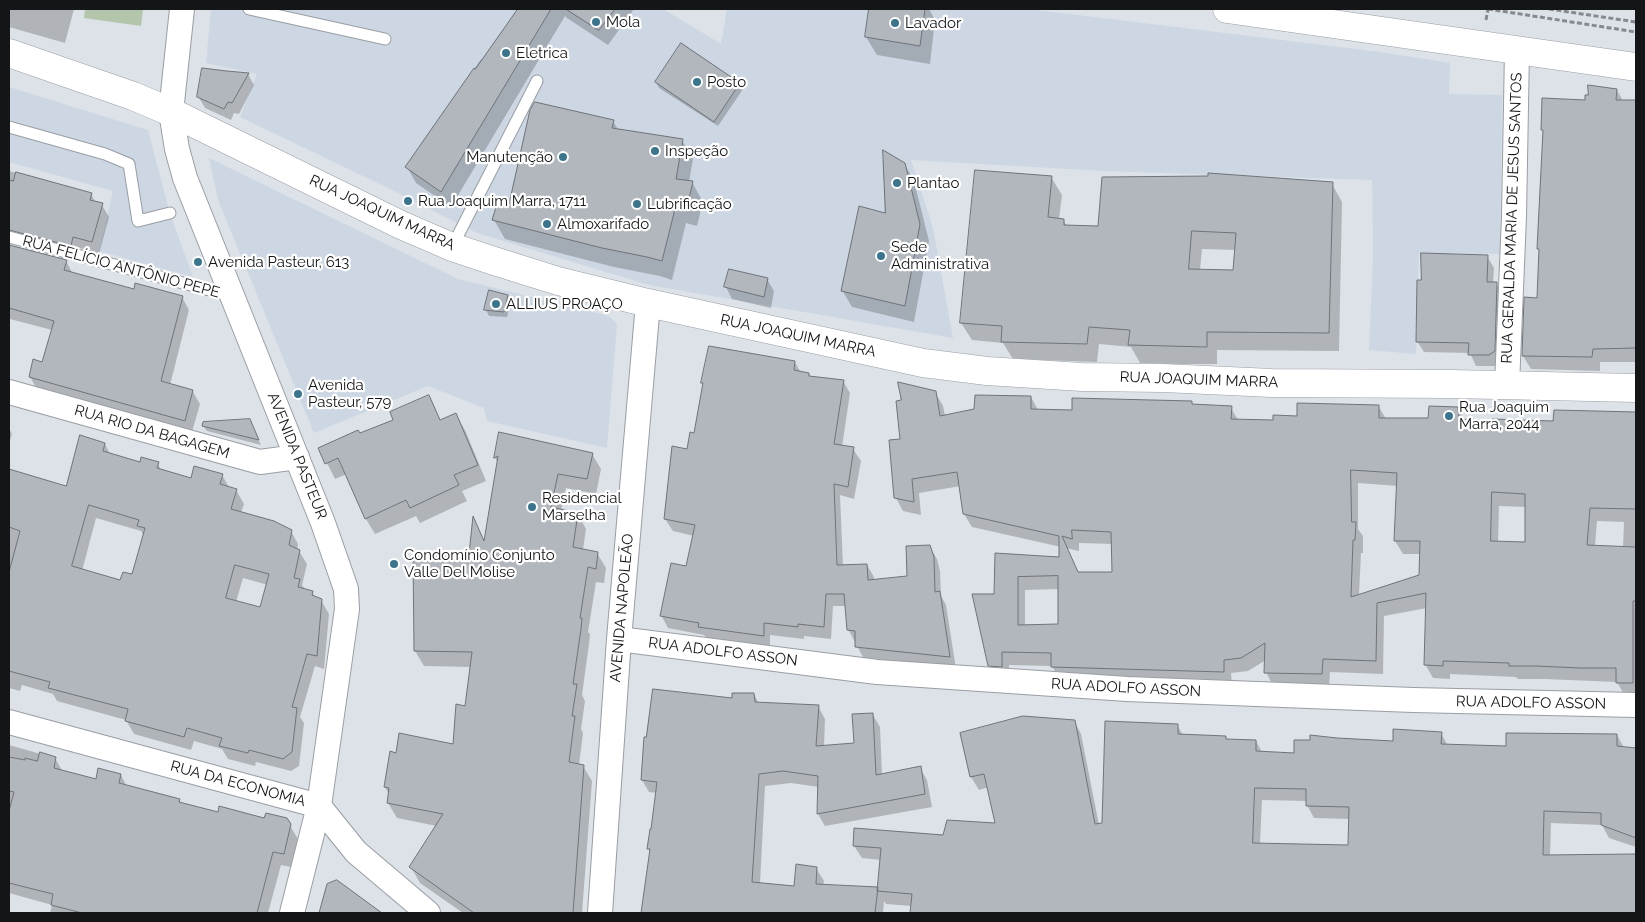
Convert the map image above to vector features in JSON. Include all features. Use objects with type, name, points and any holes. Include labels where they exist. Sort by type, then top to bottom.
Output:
[{"type":"street","name":"AVENIDA PASTEUR","points":[[182,9],[171,112],[177,149],[185,178],[327,532],[346,589],[347,609],[318,806],[292,913]]},
{"type":"street","points":[[1227,9],[1636,68]]},
{"type":"street","name":"RUA GERALDA MARIA DE JESUS SANTOS","points":[[1507,385],[1514,216],[1517,50]]},
{"type":"street","name":"RUA JOAQUIM MARRA","points":[[9,53],[133,96],[171,112],[395,222],[452,247],[558,281],[648,303],[923,363],[988,371],[1082,377],[1164,378],[1272,383],[1636,388]]},
{"type":"street","name":"AVENIDA NAPOLEÃO","points":[[600,913],[619,639],[648,303]]},
{"type":"street","name":"RUA RIO DA BAGAGEM","points":[[9,392],[260,462],[297,458]]},
{"type":"street","name":"RUA ADOLFO ASSON","points":[[619,639],[877,672],[1127,689],[1413,700],[1636,705]]},
{"type":"street","name":"RUA DA ECONOMIA","points":[[9,722],[318,806],[356,852],[428,913]]},
{"type":"lane","points":[[249,9],[385,39]]},
{"type":"lane","points":[[452,247],[537,81]]},
{"type":"lane","points":[[9,127],[105,154],[130,164],[138,221],[170,213]]},
{"type":"lane","name":"RUA FELÍCIO ANTÔNIO PEPE","points":[[9,237],[233,296]]},
{"type":"path","points":[[1488,9],[1636,32]]},
{"type":"path","points":[[1549,9],[1636,22]]},
{"type":"shaded area","points":[[211,9],[663,9],[721,44],[727,9],[1029,9],[1380,52],[1450,63],[1449,94],[1502,95],[1500,254],[1419,253],[1416,354],[1369,350],[1373,257],[1372,180],[1103,171],[911,160],[933,228],[953,338],[649,285],[477,233],[240,117],[257,74],[206,63]]},
{"type":"shaded area","points":[[9,87],[148,130],[170,214],[193,277],[99,251],[113,191],[9,162]]},
{"type":"shaded area","points":[[209,158],[458,279],[609,316],[617,324],[607,448],[487,421],[484,408],[428,386],[314,433],[218,200]]},
{"type":"green space","points":[[85,9],[143,9],[141,26],[84,18]]},
{"type":"building","name":"Manutenção","points":[[518,9],[551,9],[441,192],[405,167]]},
{"type":"building","name":"Mola","points":[[566,9],[615,9],[599,30]]},
{"type":"building","name":"Lavador","points":[[869,9],[925,9],[920,46],[865,37]]},
{"type":"building","name":"Posto","points":[[681,43],[740,83],[714,122],[655,82]]},
{"type":"building","points":[[202,68],[249,73],[232,103],[228,102],[224,109],[197,97]]},
{"type":"building","points":[[1588,85],[1617,89],[1616,100],[1636,100],[1636,348],[1593,349],[1592,357],[1522,356],[1524,297],[1537,298],[1539,249],[1537,249],[1543,130],[1541,130],[1542,98],[1585,100],[1585,95],[1588,95]]},
{"type":"building","points":[[535,102],[614,120],[612,128],[683,139],[676,179],[693,181],[687,208],[676,205],[662,261],[492,220],[498,201],[509,204],[530,110]]},
{"type":"building","name":"Sede Administrativa","points":[[883,150],[905,163],[920,224],[905,306],[841,291],[859,206],[885,213]]},
{"type":"building","points":[[975,170],[1052,176],[1048,217],[1064,219],[1064,225],[1098,226],[1102,177],[1208,176],[1208,173],[1333,182],[1329,333],[1207,332],[1207,347],[1128,345],[1130,330],[1089,327],[1087,344],[1001,342],[1002,326],[960,323]],"holes":[[[1192,231],[1236,233],[1233,270],[1189,269]]]},
{"type":"building","points":[[16,172],[92,193],[90,200],[103,203],[92,242],[73,237],[71,246],[9,230],[9,180],[13,181]]},
{"type":"building","points":[[9,245],[67,260],[64,270],[134,289],[135,283],[183,296],[161,381],[193,390],[185,421],[29,377],[33,359],[42,362],[54,321],[9,308]]},
{"type":"building","points":[[1421,253],[1488,255],[1487,282],[1497,282],[1495,351],[1489,355],[1468,355],[1469,343],[1416,342],[1417,280],[1421,280]]},
{"type":"building","points":[[729,269],[768,278],[764,297],[724,287]]},
{"type":"building","name":"ALLIUS PROAÇO","points":[[489,290],[508,295],[504,312],[484,310]]},
{"type":"building","points":[[709,346],[795,361],[794,370],[809,373],[809,376],[844,380],[834,444],[854,447],[848,487],[834,484],[837,565],[867,564],[868,580],[907,576],[906,546],[930,545],[934,557],[935,592],[940,591],[950,657],[855,647],[855,631],[847,630],[844,594],[826,594],[824,627],[798,624],[798,627],[764,623],[764,636],[698,627],[699,623],[660,616],[671,563],[686,566],[695,525],[664,519],[672,446],[687,449],[690,432],[694,433],[703,383],[701,383]]},
{"type":"building","points":[[898,382],[936,391],[940,416],[974,409],[975,395],[1031,396],[1031,409],[1072,410],[1072,398],[1192,401],[1192,404],[1232,406],[1231,419],[1273,420],[1273,415],[1297,416],[1297,403],[1379,405],[1379,418],[1428,418],[1429,406],[1458,407],[1459,419],[1492,421],[1492,419],[1553,421],[1554,410],[1636,412],[1636,509],[1590,508],[1587,545],[1636,547],[1636,601],[1633,601],[1633,683],[1616,683],[1616,668],[1509,666],[1509,663],[1443,661],[1443,666],[1424,665],[1426,593],[1377,603],[1376,661],[1323,659],[1322,674],[1264,673],[1265,643],[1241,658],[1224,660],[1224,672],[1051,667],[1051,653],[1002,652],[1002,667],[988,666],[972,594],[994,594],[995,553],[1059,557],[1059,536],[963,514],[957,472],[912,479],[914,502],[894,498],[889,440],[900,439],[896,401],[901,400]],"holes":[[[1351,470],[1397,473],[1394,541],[1420,541],[1419,575],[1351,597],[1353,540],[1355,540],[1356,522],[1352,522]],[[1492,492],[1525,494],[1525,542],[1491,541]],[[1072,530],[1111,532],[1112,572],[1078,572],[1062,536],[1072,539]],[[1058,576],[1058,624],[1018,625],[1018,577]]]},
{"type":"building","points":[[429,395],[440,420],[456,413],[478,465],[454,475],[459,485],[410,508],[406,500],[365,519],[338,458],[325,464],[318,448],[358,430],[360,433],[393,420],[390,412]]},
{"type":"building","points":[[250,419],[259,440],[202,426],[203,422]]},
{"type":"building","points":[[499,432],[593,453],[587,479],[558,474],[551,507],[578,513],[573,547],[598,552],[596,569],[588,567],[573,684],[577,684],[572,716],[575,716],[569,762],[584,765],[573,913],[474,913],[409,867],[443,814],[387,803],[389,788],[384,787],[390,751],[396,753],[399,733],[453,744],[456,704],[465,706],[472,652],[414,651],[413,554],[469,554],[473,516],[484,541],[498,456],[494,458]]},
{"type":"building","points":[[80,435],[105,443],[103,451],[140,462],[141,457],[159,462],[157,468],[191,478],[194,466],[223,474],[220,484],[237,489],[231,509],[274,521],[292,530],[289,545],[300,550],[294,578],[300,579],[298,587],[313,591],[312,595],[322,599],[317,656],[307,654],[292,707],[297,708],[292,752],[283,759],[249,750],[248,753],[219,746],[222,738],[187,728],[184,737],[125,721],[128,709],[48,688],[50,682],[9,671],[9,572],[20,531],[9,527],[9,469],[66,486]],"holes":[[[89,505],[139,520],[137,526],[145,528],[132,574],[123,572],[120,580],[72,566]],[[235,565],[269,574],[260,607],[226,598]]]},
{"type":"building","points":[[653,689],[732,698],[732,693],[754,693],[755,702],[819,705],[816,746],[854,743],[852,714],[873,713],[876,775],[921,766],[925,794],[817,814],[818,776],[783,771],[759,774],[752,882],[794,886],[796,864],[817,867],[816,884],[878,887],[875,913],[641,913],[650,849],[647,849],[657,782],[641,780],[644,737],[646,737]]},
{"type":"building","points":[[1023,716],[1075,720],[1095,824],[1102,823],[1105,721],[1178,724],[1178,734],[1226,736],[1226,739],[1256,740],[1256,751],[1294,753],[1294,740],[1310,740],[1310,735],[1393,741],[1393,729],[1442,732],[1441,744],[1506,746],[1506,733],[1617,734],[1617,746],[1636,748],[1636,838],[1601,825],[1601,813],[1544,811],[1543,855],[1636,854],[1636,913],[910,913],[912,894],[877,891],[881,848],[853,846],[854,828],[943,835],[947,820],[995,823],[984,774],[970,777],[960,733]],"holes":[[[1255,788],[1306,789],[1306,806],[1349,807],[1348,845],[1253,843]]]},
{"type":"building","points":[[40,752],[56,757],[54,768],[96,779],[98,768],[121,774],[119,783],[180,799],[179,802],[218,812],[219,806],[264,818],[266,813],[287,818],[291,824],[284,854],[273,852],[257,913],[82,913],[51,905],[53,894],[9,883],[9,811],[14,792],[9,791],[9,757],[37,761]]},
{"type":"building","points":[[337,880],[382,913],[319,913],[327,884]]},
{"type":"place","name":"Mola","points":[[596,22]]},
{"type":"place","name":"Lavador","points":[[895,23]]},
{"type":"place","name":"Eletrica","points":[[506,53]]},
{"type":"place","name":"Posto","points":[[697,82]]},
{"type":"place","name":"Inspeção","points":[[655,151]]},
{"type":"place","name":"Manutenção","points":[[563,157]]},
{"type":"place","name":"Plantao","points":[[897,183]]},
{"type":"place","name":"Rua Joaquim Marra, 1711","points":[[408,201]]},
{"type":"place","name":"Lubrificação","points":[[637,204]]},
{"type":"place","name":"Almoxarifado","points":[[547,224]]},
{"type":"place","name":"Sede Administrativa","points":[[881,256]]},
{"type":"place","name":"Avenida Pasteur, 613","points":[[198,262]]},
{"type":"place","name":"ALLIUS PROAÇO","points":[[496,304]]},
{"type":"place","name":"Avenida Pasteur, 579","points":[[298,394]]},
{"type":"place","name":"Rua Joaquim Marra, 2044","points":[[1449,416]]},
{"type":"place","name":"Residencial Marselha","points":[[532,507]]},
{"type":"place","name":"Condomínio Conjunto Valle Del Molise","points":[[394,564]]}]
